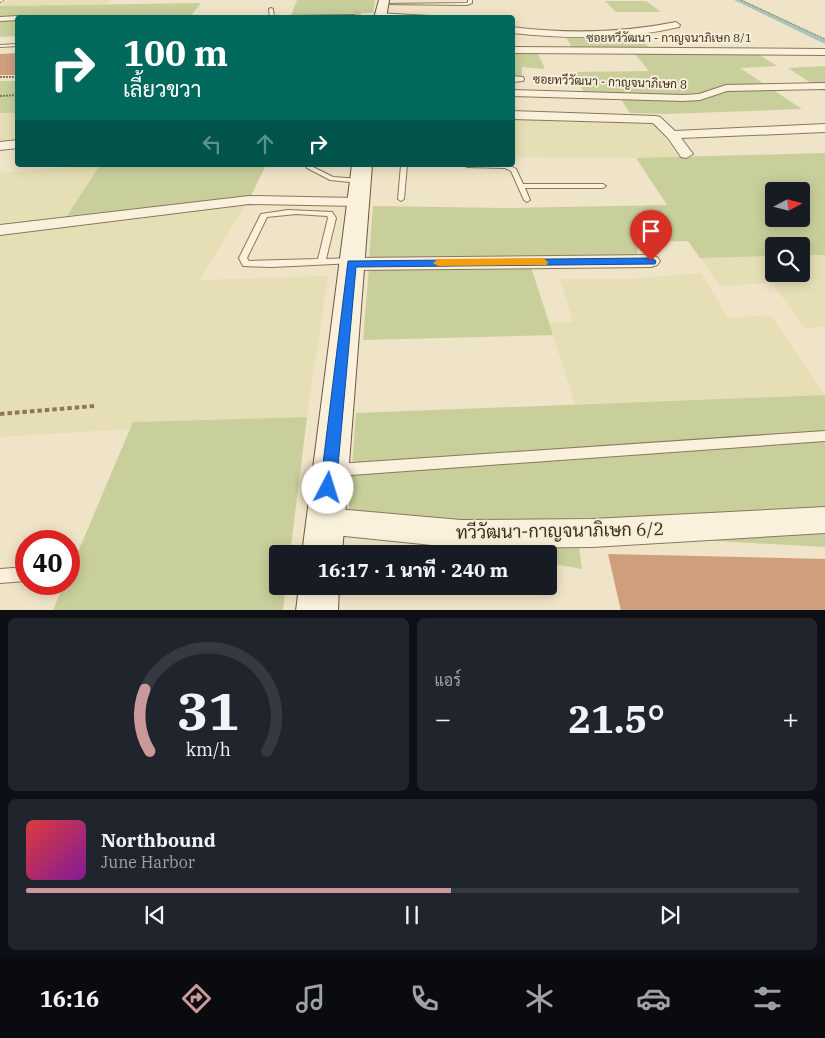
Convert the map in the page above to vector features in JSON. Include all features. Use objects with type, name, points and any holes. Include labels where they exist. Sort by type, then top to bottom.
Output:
[{"type":"street","points":[[382,11],[409,15]]},
{"type":"street","points":[[0,19],[15,18]]},
{"type":"street","points":[[515,30],[566,34],[612,34],[648,31],[676,25]]},
{"type":"street","name":"ซอยทวีวัฒนา - กาญจนาภิเษก 8/1","points":[[515,50],[825,52]]},
{"type":"street","name":"ซอยทวีวัฒนา - กาญจนาภิเษก 8","points":[[515,93],[683,98],[700,96],[726,88],[825,86]]},
{"type":"street","points":[[515,115],[656,120],[672,135],[686,154]]},
{"type":"street","points":[[672,135],[825,128]]},
{"type":"street","points":[[0,146],[15,144]]},
{"type":"street","points":[[0,230],[249,200],[360,182],[323,545]]},
{"type":"street","points":[[352,262],[651,261]]},
{"type":"street","name":"ทวีวัฒนา-กาญจนาภิเษก 6/2","points":[[325,520],[461,534],[592,533],[825,520]]},
{"type":"street","points":[[317,610],[318,595]]},
{"type":"lane","points":[[382,11],[444,2],[468,4],[470,0]]},
{"type":"lane","points":[[271,9],[272,15]]},
{"type":"lane","points":[[0,46],[15,45]]},
{"type":"lane","points":[[309,167],[332,179],[360,182]]},
{"type":"lane","points":[[401,199],[404,167]]},
{"type":"lane","points":[[508,167],[514,170],[526,200]]},
{"type":"lane","points":[[521,186],[603,186]]},
{"type":"lane","points":[[321,262],[332,218],[329,214],[318,213],[271,213],[264,216],[243,258],[246,264],[352,262]]},
{"type":"lane","points":[[329,471],[825,436]]},
{"type":"lane","points":[[0,576],[15,575]]},
{"type":"path","points":[[0,3],[5,0]]},
{"type":"path","points":[[742,0],[825,39]]},
{"type":"path","points":[[0,77],[15,77]]},
{"type":"path","points":[[0,96],[15,95]]},
{"type":"path","points":[[0,414],[94,406]]},
{"type":"shaded area","points":[[9,0],[112,0],[107,4],[0,6]]},
{"type":"shaded area","points":[[0,113],[15,113],[15,140],[0,141]]},
{"type":"shaded area","points":[[515,118],[653,122],[679,158],[515,157]]},
{"type":"shaded area","points":[[68,167],[99,167],[68,216],[251,196],[200,280],[328,276],[307,417],[133,422],[129,429],[0,437],[0,173]]},
{"type":"shaded area","points":[[810,255],[825,255],[825,327],[805,328],[772,283],[720,286],[700,258],[765,256],[765,282],[810,282]]},
{"type":"shaded area","points":[[701,273],[728,318],[771,315],[825,395],[575,404],[549,323],[573,322],[560,279],[628,279]]},
{"type":"green space","points":[[297,0],[375,0],[373,13],[291,15]]},
{"type":"green space","points":[[605,1],[646,1],[661,12],[616,12]]},
{"type":"green space","points":[[201,3],[192,15],[15,15],[15,36],[0,37],[0,6]]},
{"type":"green space","points":[[566,37],[640,37],[649,48],[572,48]]},
{"type":"green space","points":[[515,52],[537,52],[545,69],[522,67],[522,76],[515,76]]},
{"type":"green space","points":[[634,53],[758,54],[777,66],[740,68],[802,109],[666,114],[630,113],[617,93],[585,93],[570,72],[649,71]]},
{"type":"green space","points":[[825,66],[825,91],[788,68]]},
{"type":"green space","points":[[0,81],[15,81],[15,113],[0,113]]},
{"type":"green space","points":[[825,153],[825,255],[810,255],[810,237],[765,237],[765,256],[700,258],[688,241],[639,242],[637,255],[369,260],[373,206],[507,208],[667,205],[636,158]]},
{"type":"green space","points":[[99,167],[265,167],[251,196],[67,216]]},
{"type":"green space","points":[[531,267],[553,335],[363,340],[369,268]]},
{"type":"green space","points":[[825,395],[825,547],[679,539],[579,547],[582,569],[557,565],[557,545],[430,545],[347,532],[356,413]]},
{"type":"green space","points":[[307,417],[291,545],[269,545],[269,595],[285,595],[283,610],[53,610],[59,595],[80,595],[80,547],[133,422]]},
{"type":"building","points":[[15,53],[15,75],[0,75],[0,54]]},
{"type":"building","points":[[608,554],[825,559],[825,610],[621,610]]},
{"type":"waterway","points":[[737,0],[825,42]]},
{"type":"tunnel","points":[[353,15],[361,15]]},
{"type":"slow traffic","points":[[438,263],[543,262]]},
{"type":"route","points":[[328,488],[351,264],[651,261]]}]
